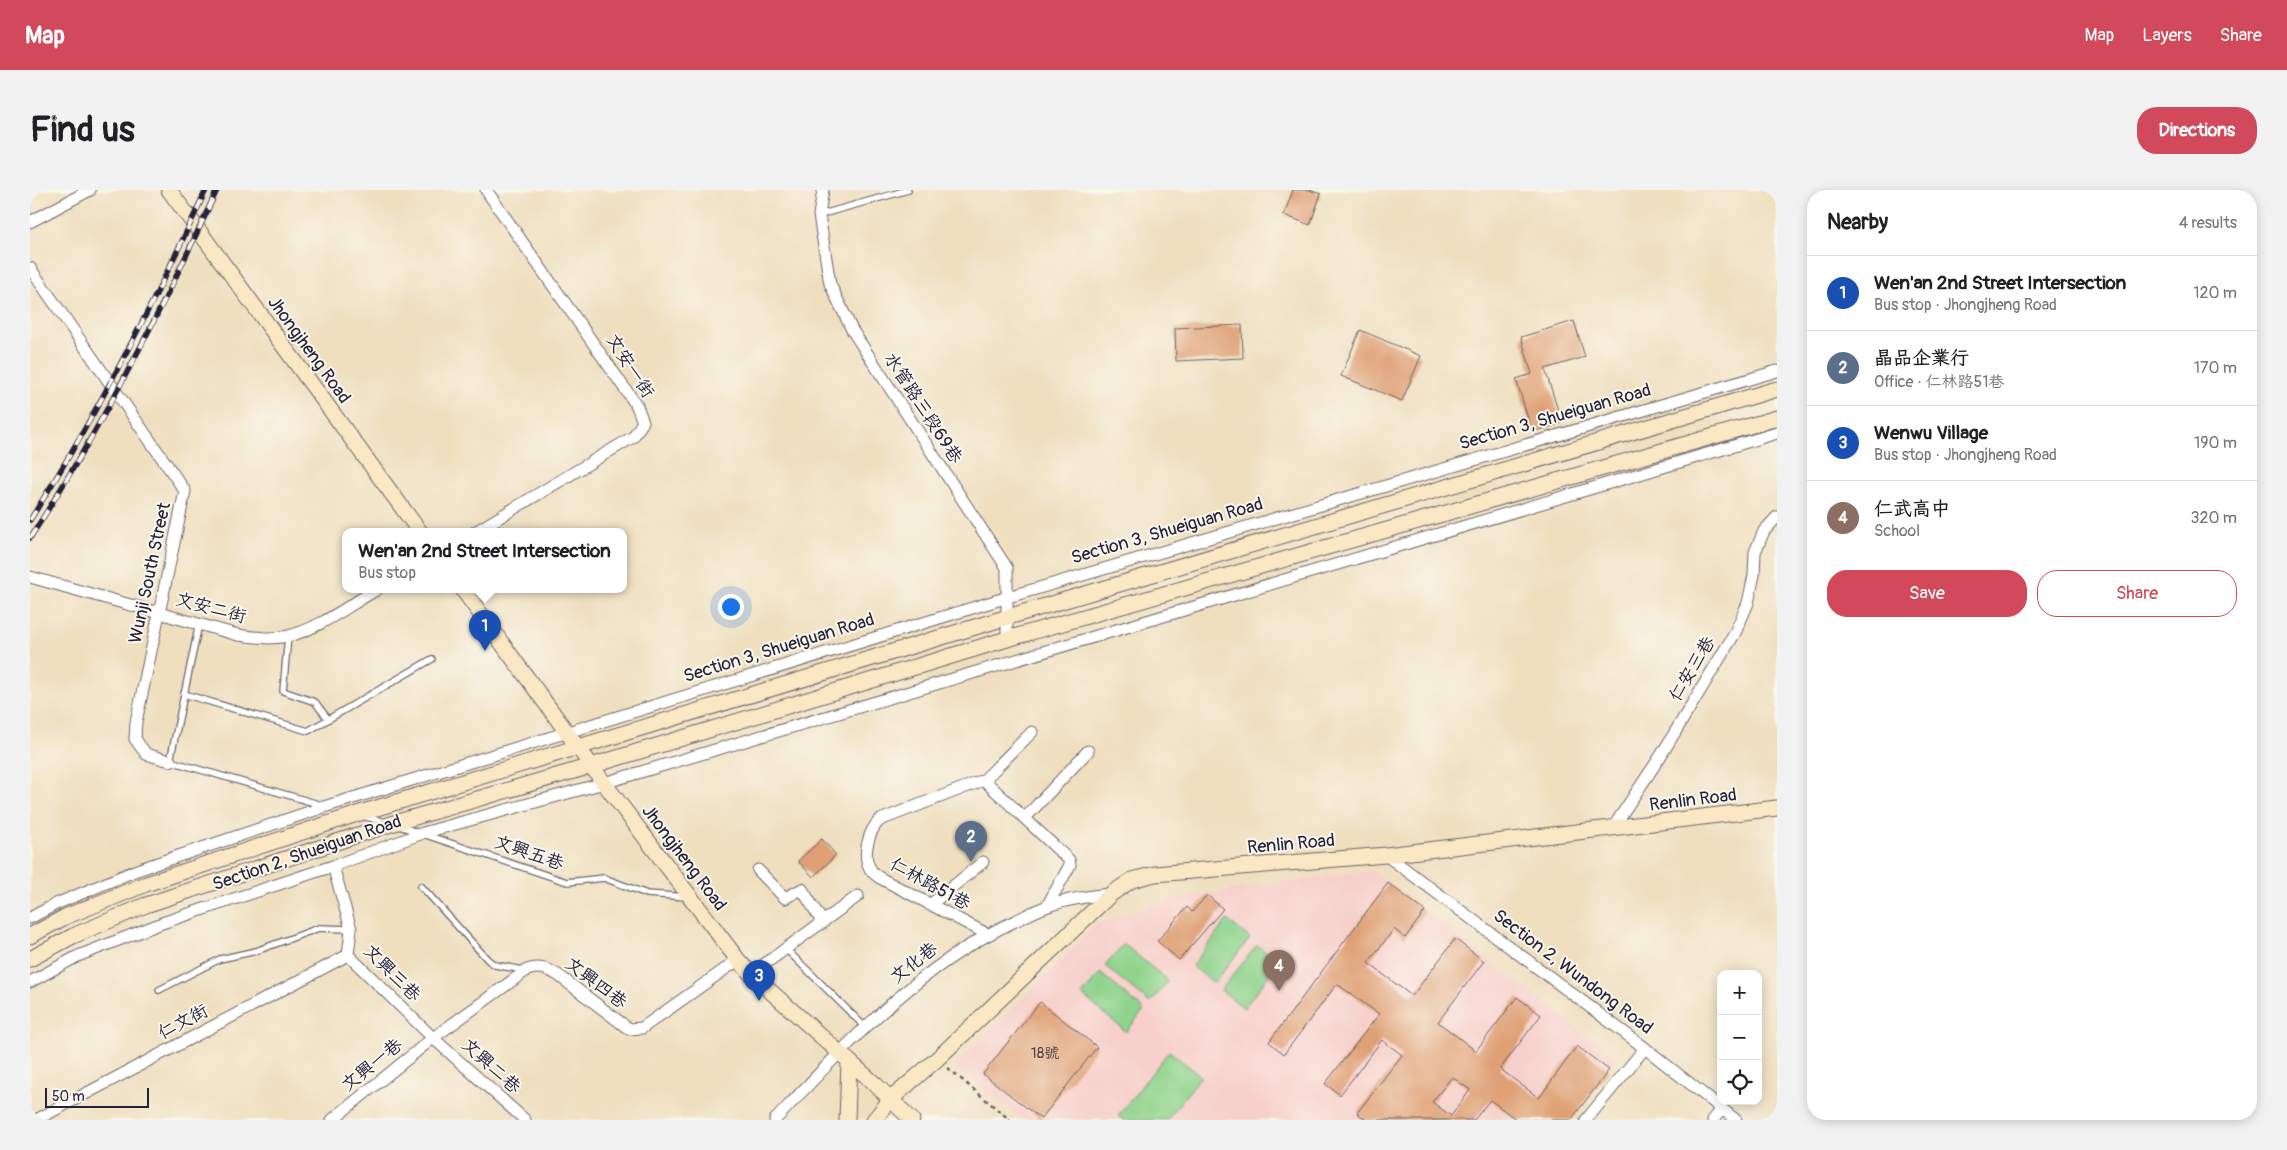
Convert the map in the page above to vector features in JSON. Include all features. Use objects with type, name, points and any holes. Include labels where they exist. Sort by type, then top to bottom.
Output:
[{"type":"street","points":[[30,222],[90,190]]},
{"type":"street","name":"Jhongjheng Road","points":[[169,190],[417,528]]},
{"type":"street","name":"文安一街","points":[[482,528],[633,437],[643,422],[637,406],[486,190]]},
{"type":"street","name":"水管路三段69巷","points":[[823,190],[819,215],[830,284],[845,317],[1006,568],[1008,597],[1007,638]]},
{"type":"street","name":"Wunji South Street","points":[[30,268],[185,491],[136,722],[135,739],[146,754],[170,761]]},
{"type":"street","name":"Section 3, Shueiguan Road","points":[[569,733],[1008,597],[1777,371]]},
{"type":"street","name":"Section 3, Shueiguan Road","points":[[579,748],[1008,617],[1777,389]]},
{"type":"street","points":[[591,766],[1007,638],[1777,418]]},
{"type":"street","points":[[604,783],[1777,433]]},
{"type":"street","name":"仁安三巷","points":[[1612,829],[1660,757],[1735,632],[1748,603],[1754,574],[1755,552],[1764,530],[1777,517]]},
{"type":"street","name":"文安二街","points":[[30,576],[238,635],[266,638],[288,636],[308,629],[371,593]]},
{"type":"street","name":"Jhongjheng Road","points":[[465,593],[569,733],[591,766],[738,960],[751,974],[912,1120]]},
{"type":"street","name":"仁林路51巷","points":[[987,934],[880,878],[870,869],[867,856],[874,826],[880,820],[984,780],[1032,732]]},
{"type":"street","name":"Section 2, Shueiguan Road","points":[[30,918],[56,904],[137,870],[326,806],[569,733]]},
{"type":"street","name":"Section 2, Shueiguan Road","points":[[30,936],[65,917],[146,884],[357,814],[579,748]]},
{"type":"street","points":[[1025,818],[1088,751]]},
{"type":"street","name":"Section 2, Shueiguan Road","points":[[30,959],[73,936],[146,905],[390,824],[591,766]]},
{"type":"street","points":[[984,780],[1069,860],[1070,866],[1047,906]]},
{"type":"street","name":"Section 2, Shueiguan Road","points":[[30,982],[78,956],[162,923],[333,866],[423,833],[604,783]]},
{"type":"street","name":"Renlin Road","points":[[891,1099],[937,1059],[1111,894],[1132,880],[1155,874],[1386,855],[1777,808]]},
{"type":"street","name":"Section 2, Wundong Road","points":[[1386,855],[1645,1048],[1736,1120]]},
{"type":"street","points":[[930,904],[983,862]]},
{"type":"street","name":"文興三巷","points":[[333,866],[351,928],[348,955],[433,1038]]},
{"type":"street","points":[[758,870],[785,898],[802,889],[823,923]]},
{"type":"street","name":"文化巷","points":[[775,1120],[844,1057],[864,1026],[930,971],[987,934],[1047,906],[1076,898],[1111,894]]},
{"type":"street","points":[[751,974],[858,896]]},
{"type":"street","name":"仁文街","points":[[34,1120],[348,955]]},
{"type":"street","name":"文興四巷","points":[[526,970],[536,967],[552,971],[629,1029],[642,1028],[738,960]]},
{"type":"street","points":[[433,1038],[526,970]]},
{"type":"street","name":"文興一巷","points":[[332,1120],[433,1038]]},
{"type":"street","name":"文興二巷","points":[[433,1038],[525,1120]]},
{"type":"street","points":[[1586,1120],[1645,1048]]},
{"type":"street","points":[[844,1057],[847,1120]]},
{"type":"street","points":[[874,1120],[891,1099]]},
{"type":"street","points":[[1713,1120],[1722,1109]]},
{"type":"street","points":[[30,1117],[34,1120]]},
{"type":"lane","points":[[819,215],[908,190]]},
{"type":"lane","points":[[170,761],[199,624]]},
{"type":"lane","points":[[288,636],[283,691],[315,702],[328,719]]},
{"type":"lane","points":[[184,694],[308,731],[432,659]]},
{"type":"lane","name":"文興五巷","points":[[170,761],[423,833],[567,882],[604,878],[646,894],[689,897]]},
{"type":"lane","points":[[421,886],[488,960],[495,965],[526,970]]},
{"type":"lane","points":[[158,990],[220,959],[256,950],[319,928],[351,928]]},
{"type":"lane","points":[[786,949],[864,1026]]},
{"type":"path","points":[[937,1059],[1010,1120]]},
{"type":"shaded area","points":[[1372,870],[1616,1058],[1565,1120],[1024,1120],[954,1066],[1095,925],[1172,899]]},
{"type":"green space","points":[[1227,920],[1250,938],[1214,983],[1192,966]]},
{"type":"green space","points":[[1124,944],[1168,981],[1150,1003],[1105,966]]},
{"type":"green space","points":[[1257,945],[1279,962],[1244,1008],[1221,990]]},
{"type":"green space","points":[[1100,973],[1144,1010],[1126,1032],[1082,995]]},
{"type":"green space","points":[[1169,1051],[1201,1076],[1167,1120],[1123,1120],[1118,1116]]},
{"type":"building","points":[[1293,190],[1309,190],[1321,194],[1310,225],[1284,215]]},
{"type":"building","points":[[1574,321],[1585,357],[1545,369],[1562,423],[1532,432],[1516,379],[1532,374],[1521,337]]},
{"type":"building","points":[[1242,325],[1243,358],[1176,361],[1175,328]]},
{"type":"building","points":[[1360,330],[1421,356],[1402,401],[1341,376]]},
{"type":"building","points":[[822,839],[836,855],[813,877],[798,861]]},
{"type":"building","points":[[1388,883],[1425,911],[1405,938],[1394,929],[1368,963],[1412,996],[1455,939],[1484,961],[1438,1022],[1476,1051],[1517,997],[1541,1015],[1500,1069],[1539,1098],[1577,1046],[1609,1070],[1571,1120],[1517,1120],[1490,1100],[1474,1120],[1366,1120],[1357,1113],[1402,1055],[1382,1040],[1340,1095],[1325,1084],[1379,1014],[1337,984],[1284,1054],[1269,1042]],"holes":[[[1452,1077],[1470,1090],[1451,1116],[1432,1102]]]},
{"type":"building","points":[[1207,895],[1223,909],[1179,960],[1157,941],[1187,907],[1192,912]]},
{"type":"building","points":[[1040,1002],[1097,1047],[1041,1119],[983,1074]]},
{"type":"railway","points":[[30,520],[55,480],[124,358],[206,190]]},
{"type":"railway","points":[[30,538],[82,454],[130,367],[153,324],[217,190]]},
{"type":"place","name":"Wen'an 2nd Street Intersection","points":[[485,651]]},
{"type":"place","name":"晶品企業行","points":[[971,862]]},
{"type":"place","name":"仁武高中","points":[[1279,991]]},
{"type":"place","name":"Wenwu Village","points":[[759,1001]]}]
